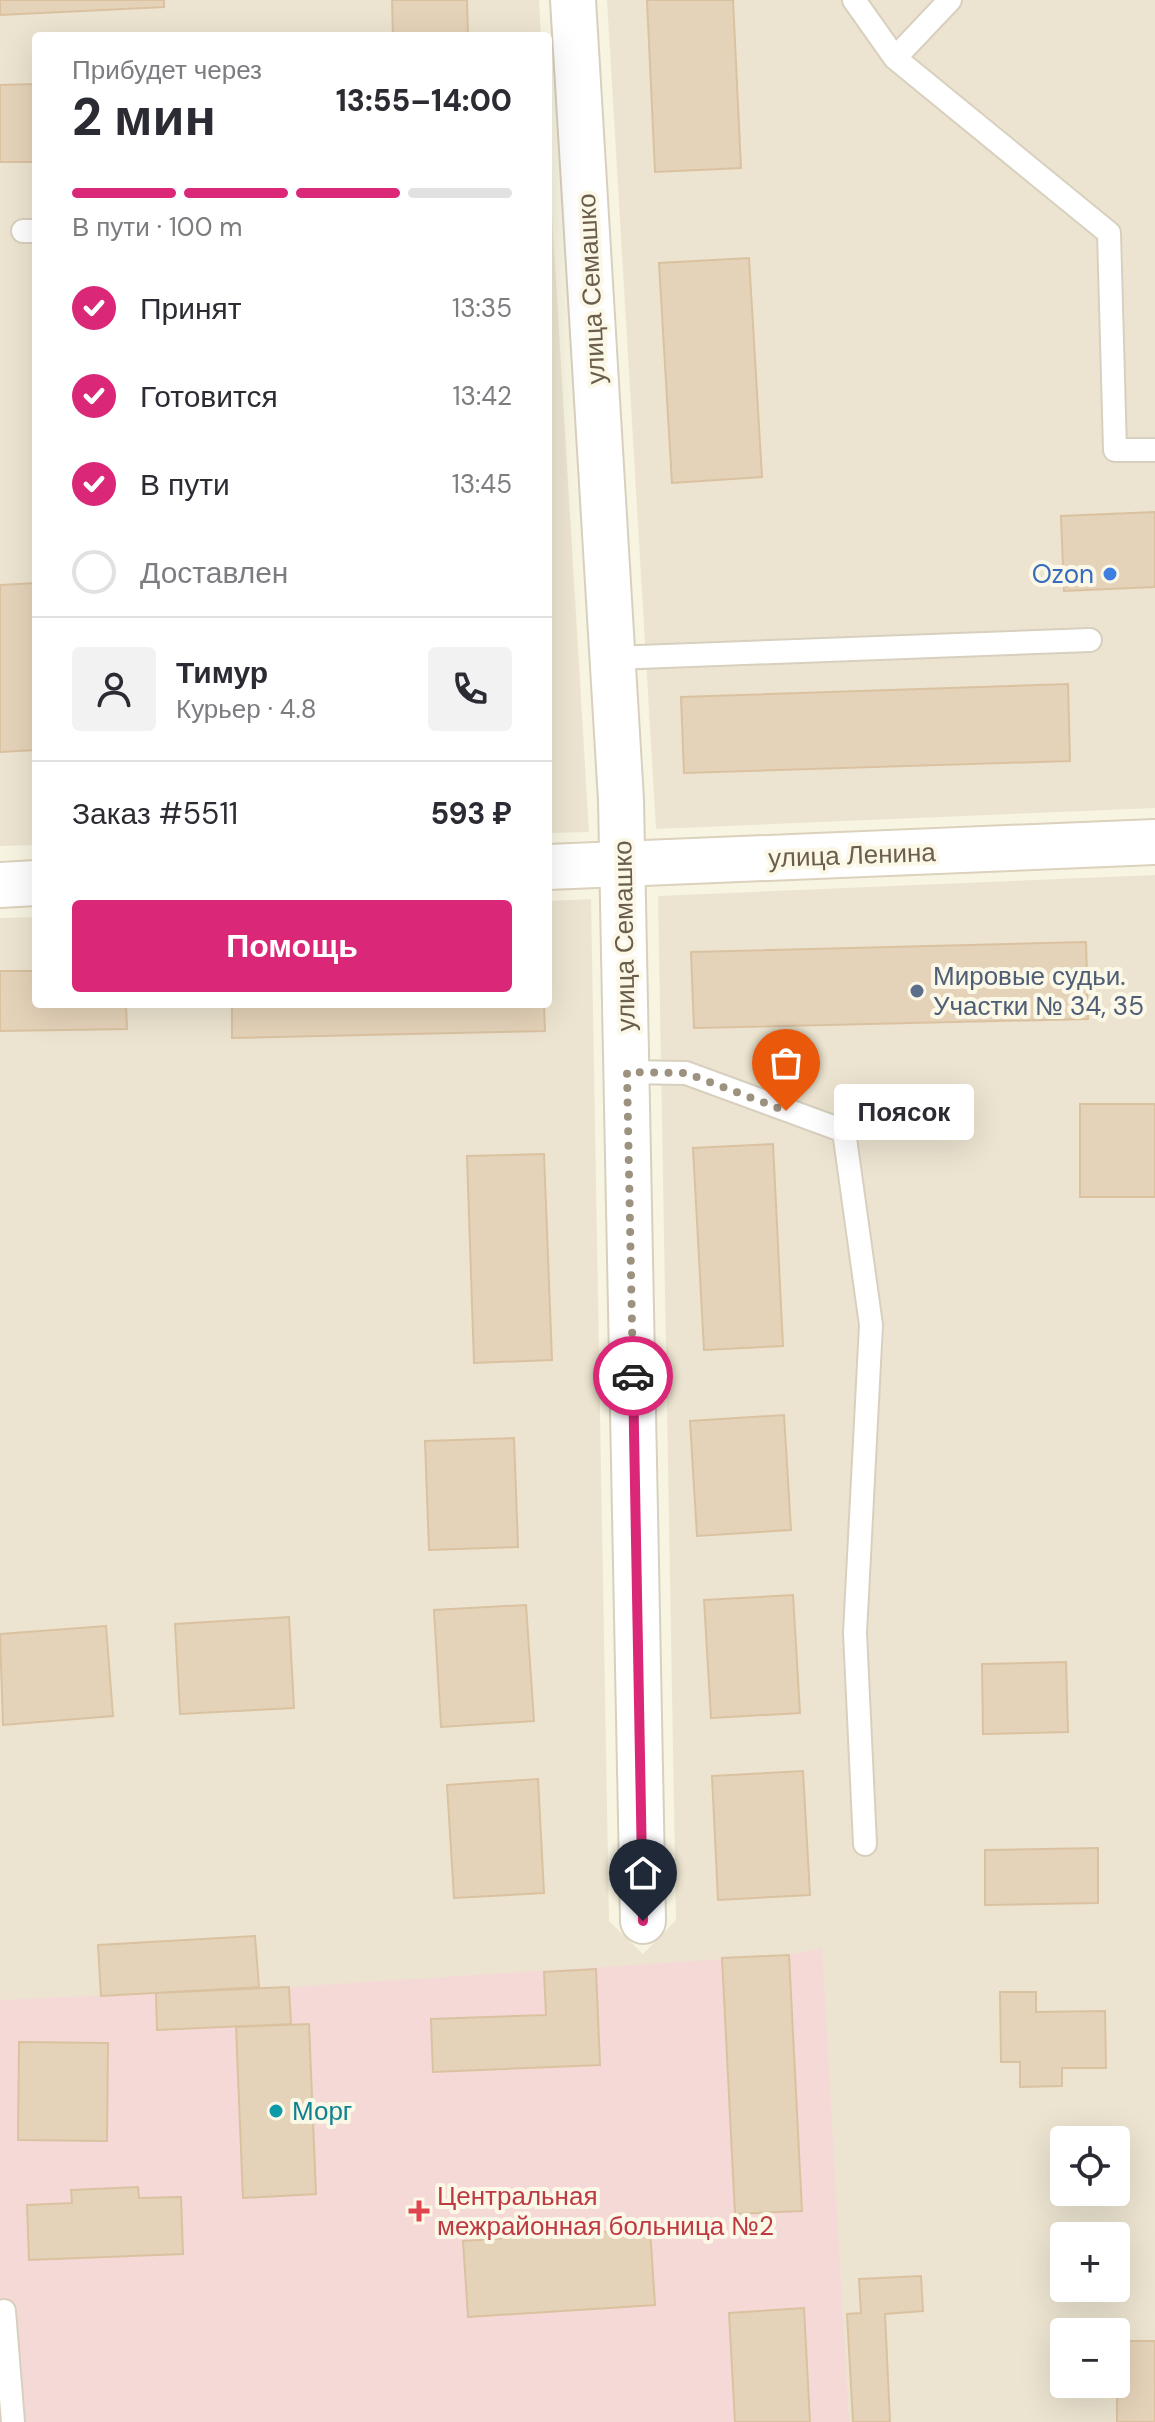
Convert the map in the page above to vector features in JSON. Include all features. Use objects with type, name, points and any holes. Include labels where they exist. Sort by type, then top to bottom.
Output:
[{"type":"street","name":"улица Семашко","points":[[573,0],[624,865],[643,1921]]},
{"type":"street","name":"улица Ленина","points":[[552,867],[1155,842]]},
{"type":"street","points":[[0,885],[32,883]]},
{"type":"lane","points":[[854,0],[895,58],[1109,233],[1115,450],[1155,450]]},
{"type":"lane","points":[[895,58],[950,0]]},
{"type":"lane","points":[[613,658],[1090,640]]},
{"type":"lane","points":[[627,1072],[686,1073],[844,1131],[871,1325],[855,1633],[865,1844]]},
{"type":"lane","points":[[0,2312],[4,2311],[13,2422]]},
{"type":"shaded area","points":[[0,0],[539,0],[541,32],[32,32],[32,845],[0,846]]},
{"type":"shaded area","points":[[607,0],[1155,0],[1155,808],[656,829]]},
{"type":"shaded area","points":[[552,215],[589,832],[552,833]]},
{"type":"shaded area","points":[[1155,875],[1155,2422],[0,2422],[0,918],[32,917],[32,1008],[552,1008],[552,901],[591,899],[609,1921],[643,1954],[676,1920],[658,896]]},
{"type":"shaded area","name":"Центральная межрайонная больница №2","points":[[822,1948],[849,2422],[0,2422],[0,2000],[289,1987],[789,1955]]},
{"type":"building","points":[[0,0],[164,0],[164,7],[0,15]]},
{"type":"building","points":[[392,0],[467,0],[468,32],[393,32]]},
{"type":"building","points":[[647,0],[733,0],[741,168],[655,172]]},
{"type":"building","points":[[32,84],[32,162],[0,162],[0,85]]},
{"type":"building","points":[[749,258],[762,477],[672,483],[659,263]]},
{"type":"building","points":[[1155,512],[1155,587],[1064,591],[1061,516]]},
{"type":"building","points":[[32,583],[32,750],[0,752],[0,585]]},
{"type":"building","points":[[1068,684],[1070,761],[684,773],[681,697]]},
{"type":"building","points":[[1086,942],[1088,1019],[694,1028],[691,952]]},
{"type":"building","points":[[0,971],[32,971],[32,1008],[126,1008],[127,1029],[0,1031]]},
{"type":"building","points":[[232,1008],[544,1008],[545,1031],[232,1038]]},
{"type":"building","points":[[1080,1104],[1155,1104],[1155,1197],[1080,1197]]},
{"type":"building","points":[[773,1144],[783,1346],[704,1350],[693,1148]]},
{"type":"building","points":[[544,1154],[552,1360],[474,1363],[467,1156]]},
{"type":"building","points":[[784,1415],[791,1530],[697,1536],[690,1421]]},
{"type":"building","points":[[514,1438],[518,1547],[429,1550],[425,1441]]},
{"type":"building","points":[[793,1595],[800,1713],[711,1718],[704,1600]]},
{"type":"building","points":[[526,1605],[534,1721],[441,1727],[434,1610]]},
{"type":"building","points":[[289,1617],[294,1708],[180,1714],[175,1624]]},
{"type":"building","points":[[106,1626],[113,1716],[3,1725],[0,1634]]},
{"type":"building","points":[[1066,1662],[1068,1732],[983,1734],[982,1664]]},
{"type":"building","points":[[803,1771],[810,1895],[718,1900],[712,1776]]},
{"type":"building","points":[[538,1779],[544,1893],[454,1898],[447,1785]]},
{"type":"building","points":[[1098,1848],[1098,1903],[985,1905],[985,1850]]},
{"type":"building","points":[[255,1936],[259,1987],[101,1996],[98,1945]]},
{"type":"building","points":[[789,1955],[802,2211],[735,2214],[722,1958]]},
{"type":"building","points":[[596,1969],[600,2065],[433,2072],[431,2019],[546,2015],[544,1972]]},
{"type":"building","points":[[289,1987],[291,2024],[157,2030],[156,1993]]},
{"type":"building","points":[[1000,1992],[1036,1992],[1036,2012],[1105,2011],[1106,2068],[1062,2068],[1062,2086],[1020,2087],[1020,2062],[1001,2062]]},
{"type":"building","name":"Морг","points":[[309,2024],[316,2194],[243,2198],[236,2027]]},
{"type":"building","points":[[19,2042],[108,2043],[107,2141],[18,2140]]},
{"type":"building","points":[[138,2187],[139,2198],[181,2197],[183,2254],[29,2260],[27,2205],[72,2203],[71,2190]]},
{"type":"building","points":[[650,2229],[655,2305],[468,2317],[463,2241]]},
{"type":"building","points":[[921,2276],[923,2311],[885,2314],[890,2422],[853,2422],[847,2314],[861,2313],[859,2279]]},
{"type":"building","points":[[804,2308],[810,2422],[735,2422],[729,2313]]},
{"type":"building","points":[[1130,2341],[1155,2341],[1155,2422],[1117,2422],[1117,2398],[1130,2398]]},
{"type":"way so far","points":[[633,1376],[627,1072],[686,1073],[786,1111]]},
{"type":"place","name":"Ozon","points":[[1110,574]]},
{"type":"place","name":"Мировые судьи. Участки № 34, 35","points":[[917,991]]},
{"type":"place","name":"Поясок","points":[[786,1111]]},
{"type":"place","name":"Морг","points":[[276,2111]]},
{"type":"place","name":"Центральная межрайонная больница №2","points":[[419,2211]]},
{"type":"route","points":[[633,1376],[643,1921]]}]
